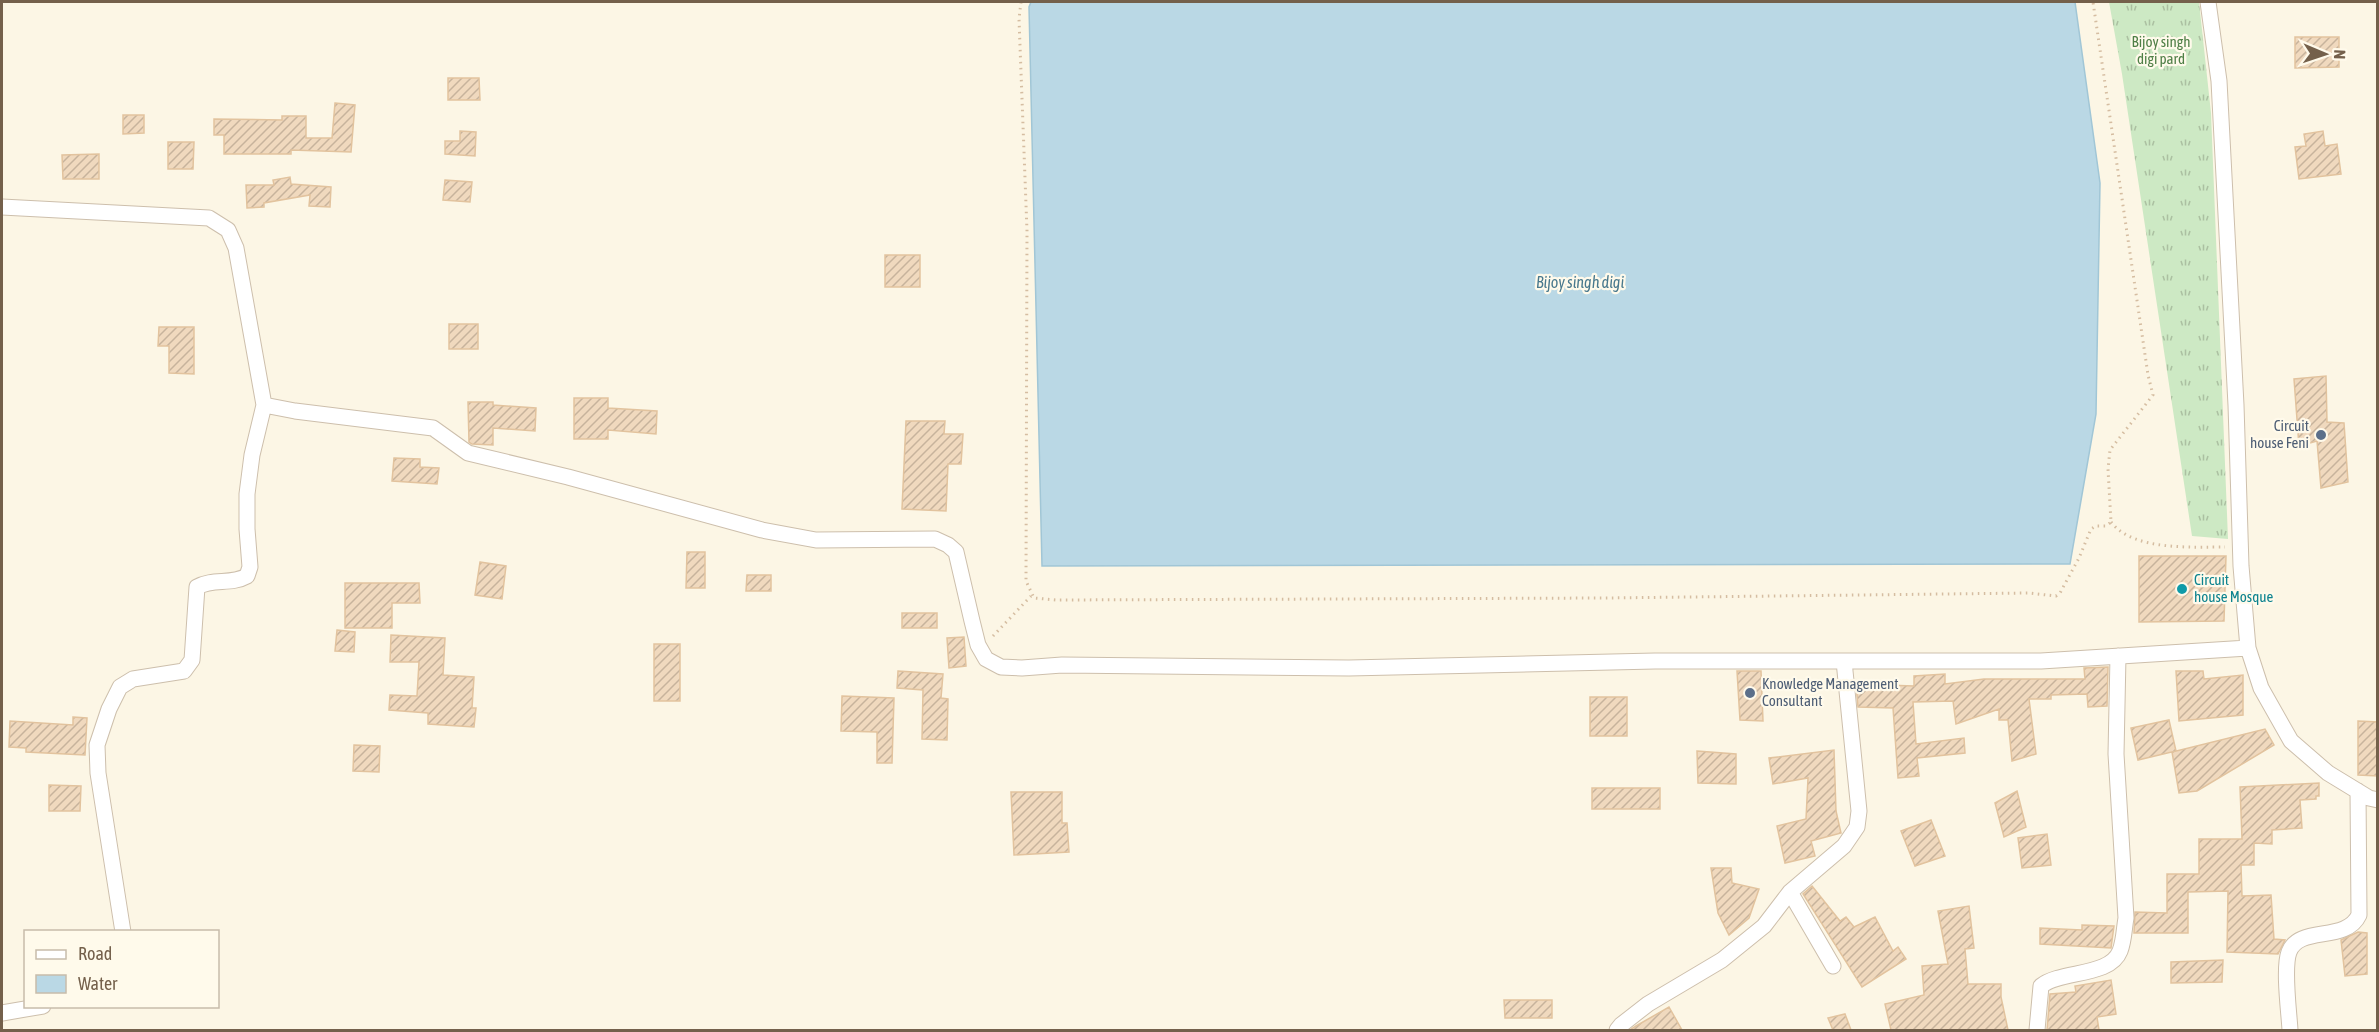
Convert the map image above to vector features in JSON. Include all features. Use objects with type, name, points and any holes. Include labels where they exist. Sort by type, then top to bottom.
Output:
[{"type":"street","points":[[2208,2],[2219,81],[2241,547],[2248,648],[2261,688],[2291,741],[2328,773],[2378,800]]},
{"type":"street","points":[[2,207],[209,218],[228,230],[236,248],[264,405],[252,455],[247,494],[250,567],[248,576],[238,581],[206,582],[198,587],[192,660],[184,671],[133,679],[120,687],[109,709],[97,745],[98,773],[123,930]]},
{"type":"street","points":[[264,405],[433,428],[468,453],[568,477],[762,530],[816,540],[935,539],[956,552],[981,649],[986,659],[1001,667],[1062,665],[1348,668],[1655,661],[2041,661],[2248,648]]},
{"type":"street","points":[[2037,1030],[2041,986],[2050,979],[2100,968],[2113,961],[2120,953],[2123,941],[2126,918],[2116,754],[2118,656]]},
{"type":"street","points":[[1617,1030],[1648,1004],[1722,960],[1745,943],[1764,926],[1790,892],[1844,846],[1857,827],[1859,811],[1844,661]]},
{"type":"street","points":[[2290,1030],[2287,963],[2290,950],[2299,940],[2347,929],[2355,924],[2359,915],[2358,791]]},
{"type":"street","points":[[1790,892],[1833,966]]},
{"type":"street","points":[[2,1013],[31,1008]]},
{"type":"path","points":[[1021,2],[1019,19],[1027,231],[1025,552],[1026,581],[1031,596],[1036,599],[1605,598],[2029,594],[2056,596],[2060,593],[2076,563],[2091,529],[2106,526],[2111,522]]},
{"type":"path","points":[[2093,2],[2148,375],[2153,391],[2153,395],[2110,450],[2108,469],[2111,522],[2116,529],[2124,533],[2160,545],[2241,547]]},
{"type":"path","points":[[981,649],[1031,596]]},
{"type":"green space","name":"Bijoy singh digi pard","points":[[2109,2],[2199,2],[2211,113],[2228,539],[2192,536]]},
{"type":"water","name":"Bijoy singh digi","points":[[1031,2],[2075,2],[2100,183],[2096,414],[2070,564],[1042,566],[1029,7]]},
{"type":"building","points":[[2295,37],[2339,37],[2339,67],[2295,68]]},
{"type":"building","points":[[448,78],[479,78],[480,100],[448,100]]},
{"type":"building","points":[[335,103],[355,105],[351,152],[291,150],[291,154],[224,154],[224,135],[214,135],[214,119],[282,120],[282,116],[306,116],[306,138],[332,138]]},
{"type":"building","points":[[123,115],[144,115],[144,133],[123,134]]},
{"type":"building","points":[[460,131],[476,132],[475,156],[445,154],[445,141],[460,141]]},
{"type":"building","points":[[2323,131],[2325,146],[2337,144],[2341,174],[2299,179],[2295,147],[2306,146],[2304,134]]},
{"type":"building","points":[[168,142],[194,142],[193,169],[168,169]]},
{"type":"building","points":[[99,154],[99,179],[63,179],[62,155]]},
{"type":"building","points":[[290,177],[291,184],[331,187],[330,207],[309,206],[310,195],[264,203],[264,207],[247,208],[246,185],[274,185],[273,180]]},
{"type":"building","points":[[445,180],[472,182],[470,202],[443,200]]},
{"type":"building","points":[[885,255],[920,255],[920,287],[885,287]]},
{"type":"building","points":[[449,324],[478,324],[478,349],[449,349]]},
{"type":"building","points":[[159,327],[194,327],[194,374],[169,373],[169,346],[158,346]]},
{"type":"building","name":"Circuit house Feni","points":[[2326,376],[2327,422],[2344,423],[2348,482],[2321,488],[2317,441],[2299,446],[2294,379]]},
{"type":"building","points":[[574,398],[608,398],[608,408],[657,411],[656,434],[608,430],[608,439],[574,439]]},
{"type":"building","points":[[468,402],[493,402],[493,405],[536,408],[535,431],[493,428],[493,445],[472,444],[469,442]]},
{"type":"building","points":[[906,421],[945,421],[944,434],[963,434],[961,464],[948,464],[946,511],[902,509]]},
{"type":"building","points":[[394,458],[420,459],[420,467],[439,468],[437,484],[392,481]]},
{"type":"building","points":[[687,552],[705,552],[705,588],[686,588]]},
{"type":"building","name":"Circuit house Mosque","points":[[2139,556],[2226,556],[2224,621],[2139,622]]},
{"type":"building","points":[[480,562],[506,566],[502,599],[475,595]]},
{"type":"building","points":[[747,575],[771,575],[771,591],[746,591]]},
{"type":"building","points":[[345,583],[419,583],[420,603],[392,603],[392,628],[345,628]]},
{"type":"building","points":[[902,613],[937,613],[937,628],[902,628]]},
{"type":"building","points":[[337,630],[355,632],[354,652],[335,651]]},
{"type":"building","points":[[391,635],[445,638],[443,675],[474,677],[472,708],[476,708],[474,727],[428,724],[428,713],[389,710],[390,695],[417,696],[419,662],[390,662]]},
{"type":"building","points":[[964,637],[966,666],[949,668],[947,638]]},
{"type":"building","points":[[654,644],[680,644],[680,701],[654,701]]},
{"type":"building","points":[[2108,667],[2107,706],[2088,707],[2087,694],[2051,695],[2051,699],[2029,699],[2036,754],[2012,761],[2008,720],[1999,720],[1999,709],[1956,724],[1953,701],[1913,702],[1916,744],[1964,738],[1965,753],[1917,758],[1919,776],[1898,778],[1893,708],[1858,707],[1856,684],[1914,686],[1914,676],[1945,674],[1945,684],[1984,679],[2085,679],[2084,668]]},
{"type":"building","points":[[898,671],[943,674],[941,698],[948,699],[947,740],[922,739],[923,690],[897,688]]},
{"type":"building","name":"Knowledge Management Consultant","points":[[1737,671],[1761,671],[1763,721],[1740,720]]},
{"type":"building","points":[[2176,671],[2203,671],[2204,679],[2243,675],[2243,715],[2179,721]]},
{"type":"building","points":[[842,696],[894,698],[892,763],[877,763],[877,732],[841,731]]},
{"type":"building","points":[[1590,697],[1627,697],[1627,736],[1590,736]]},
{"type":"building","points":[[73,717],[87,718],[85,755],[26,752],[26,748],[9,747],[10,721],[73,725]]},
{"type":"building","points":[[2169,720],[2176,751],[2138,760],[2131,728]]},
{"type":"building","points":[[2358,721],[2378,722],[2378,776],[2358,775]]},
{"type":"building","points":[[2265,729],[2274,745],[2197,791],[2179,793],[2172,752]]},
{"type":"building","points":[[354,745],[380,746],[379,772],[353,771]]},
{"type":"building","points":[[1834,750],[1836,811],[1841,833],[1811,841],[1815,856],[1785,863],[1777,826],[1806,819],[1808,778],[1773,784],[1769,758]]},
{"type":"building","points":[[1697,751],[1736,754],[1736,784],[1698,783]]},
{"type":"building","points":[[2319,783],[2319,796],[2316,796],[2316,799],[2300,800],[2302,828],[2272,830],[2272,844],[2254,843],[2254,865],[2241,865],[2242,896],[2271,895],[2274,939],[2285,940],[2278,954],[2227,952],[2228,891],[2188,892],[2188,933],[2134,933],[2135,912],[2167,913],[2167,874],[2199,874],[2199,839],[2242,839],[2240,787]]},
{"type":"building","points":[[49,785],[81,786],[80,811],[49,811]]},
{"type":"building","points":[[1592,788],[1660,788],[1660,809],[1592,809]]},
{"type":"building","points":[[2017,791],[2026,827],[2004,837],[1995,803]]},
{"type":"building","points":[[1011,792],[1062,792],[1062,823],[1067,823],[1069,852],[1014,855]]},
{"type":"building","points":[[1931,820],[1945,856],[1915,866],[1901,831]]},
{"type":"building","points":[[2047,834],[2051,865],[2022,868],[2018,838]]},
{"type":"building","points":[[1711,868],[1731,868],[1732,883],[1759,889],[1749,918],[1729,935],[1718,913]]},
{"type":"building","points":[[1812,886],[1840,921],[1846,917],[1854,927],[1875,917],[1893,951],[1898,947],[1906,959],[1862,987],[1803,894]]},
{"type":"building","points":[[1969,906],[1974,948],[1965,949],[1968,984],[2001,984],[2001,997],[2008,1030],[1891,1030],[1885,1004],[1924,995],[1922,966],[1948,964],[1938,911]]},
{"type":"building","points":[[2082,925],[2114,926],[2111,948],[2040,944],[2040,928],[2082,930]]},
{"type":"building","points":[[2358,932],[2367,933],[2367,974],[2345,976],[2341,940]]},
{"type":"building","points":[[2223,960],[2222,982],[2171,983],[2171,962]]},
{"type":"building","points":[[2111,980],[2116,1014],[2097,1017],[2099,1030],[2047,1030],[2050,994],[2076,992],[2075,986]]},
{"type":"building","points":[[1504,1000],[1552,1000],[1552,1018],[1505,1018]]},
{"type":"building","points":[[1669,1007],[1682,1030],[1630,1030],[1636,1026]]},
{"type":"building","points":[[1845,1014],[1851,1030],[1833,1030],[1828,1018]]},
{"type":"place","name":"Circuit house Feni","points":[[2321,435]]},
{"type":"place","name":"Circuit house Mosque","points":[[2182,589]]},
{"type":"place","name":"Knowledge Management Consultant","points":[[1750,693]]}]
